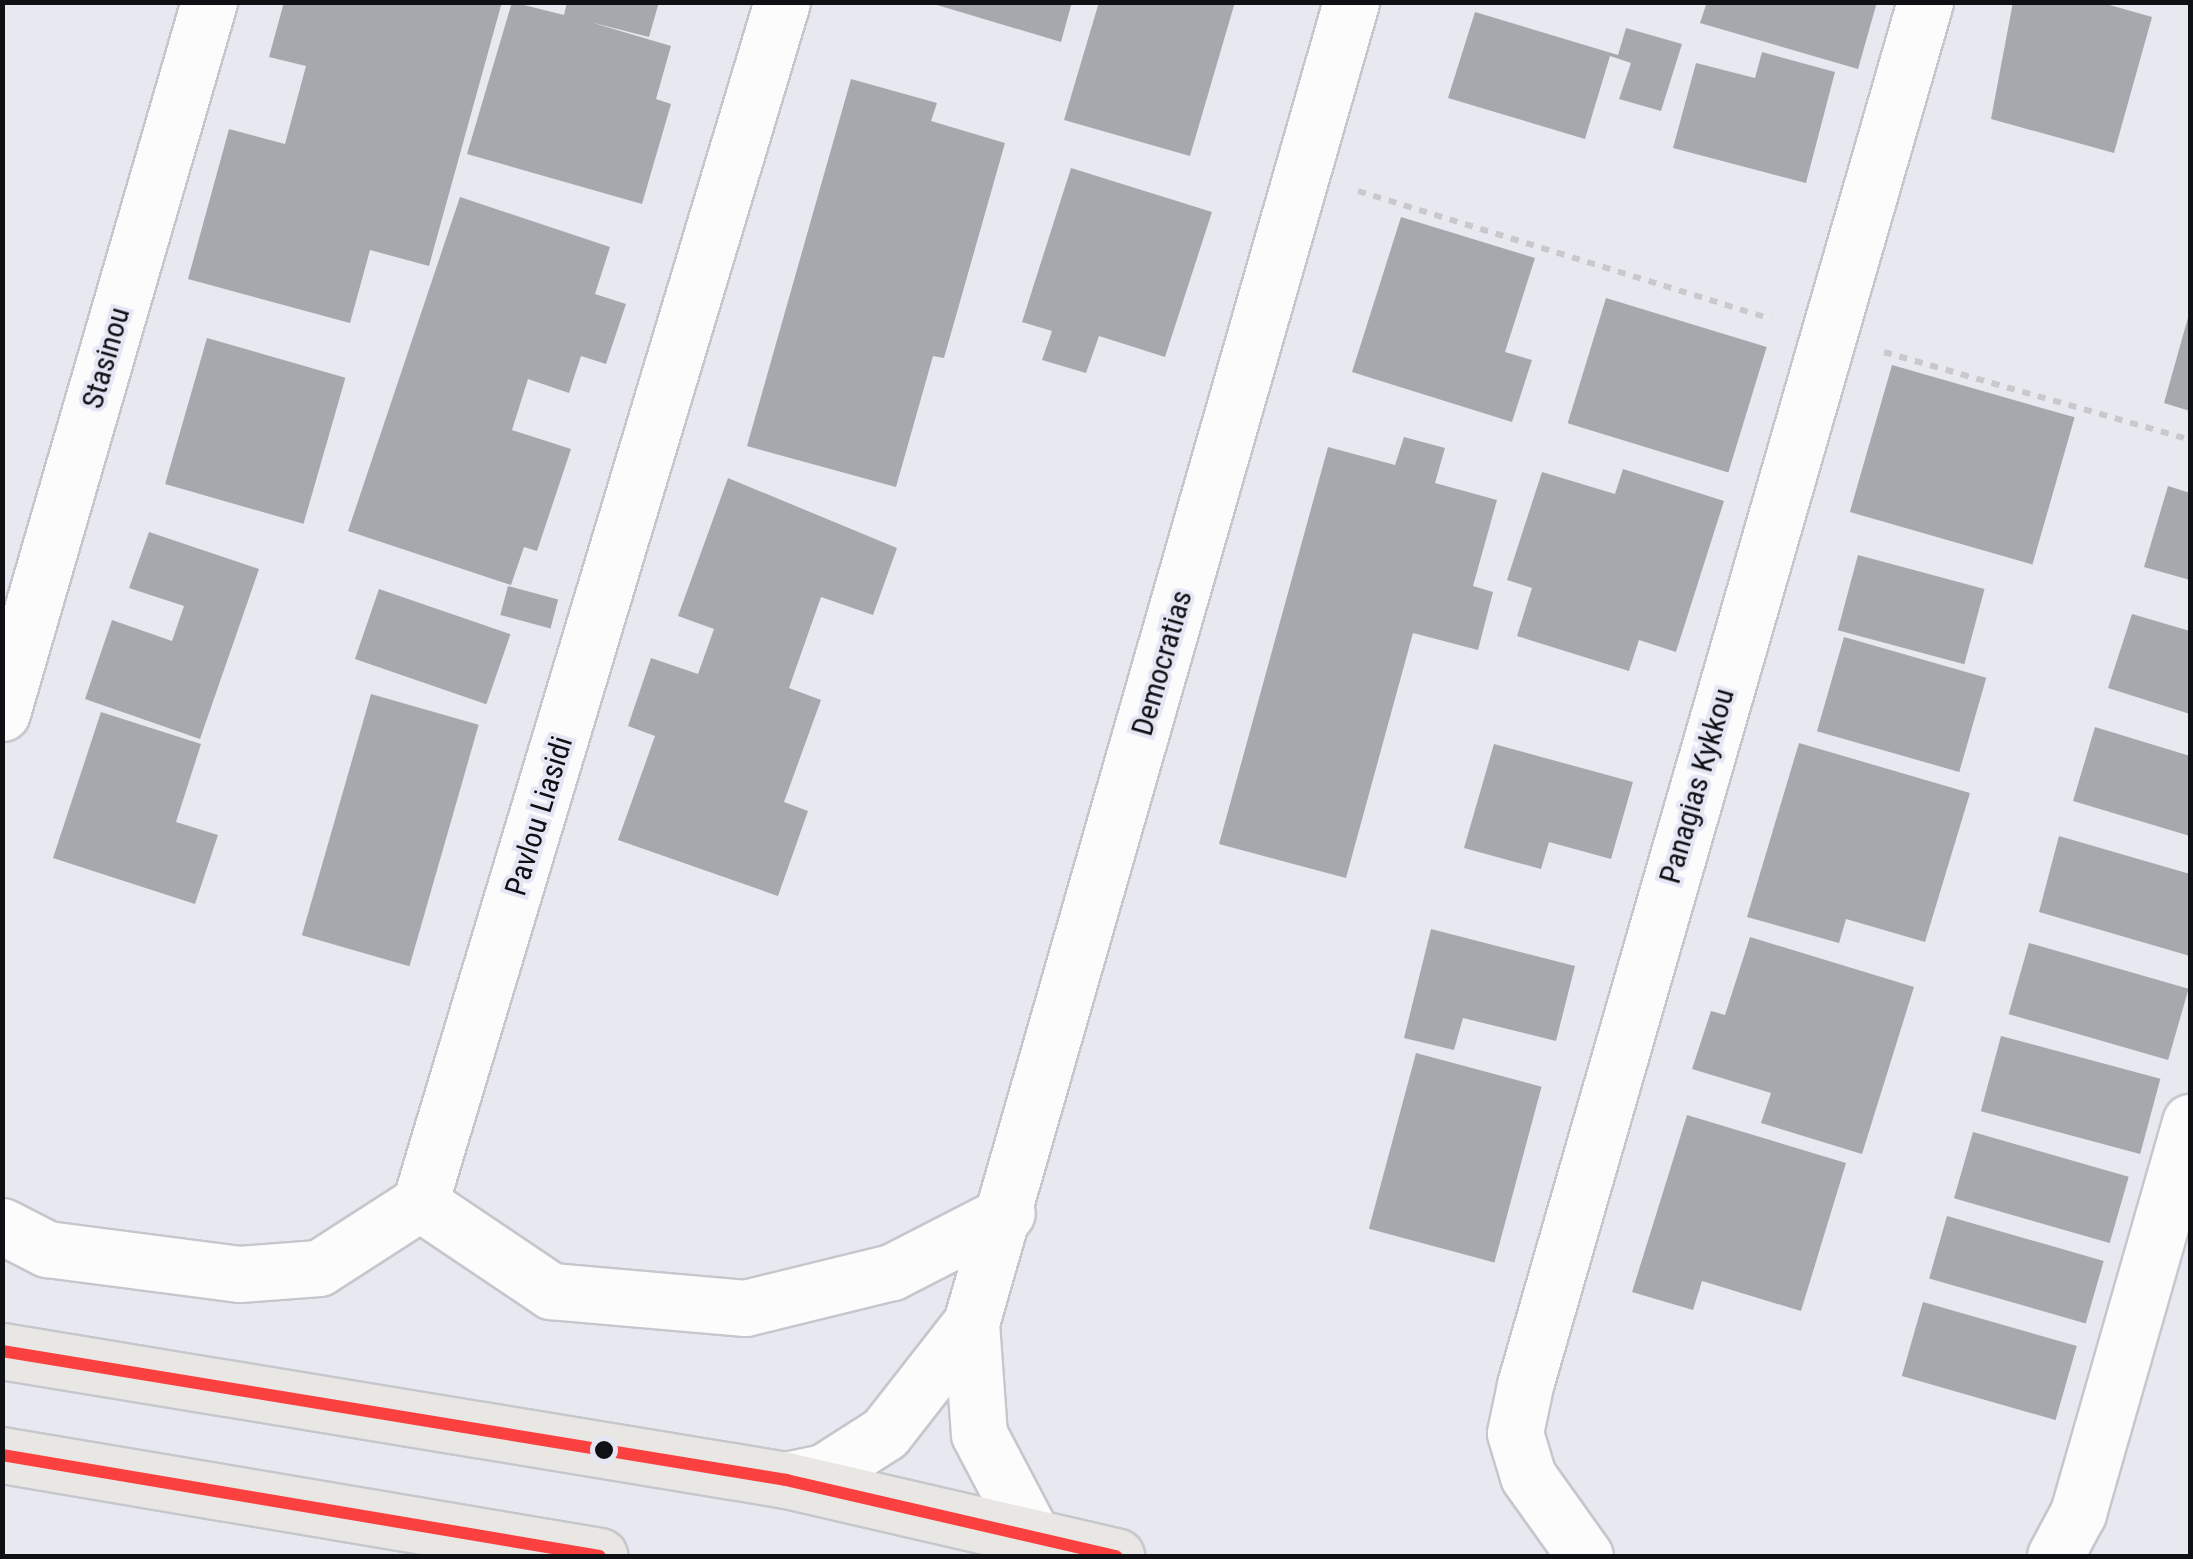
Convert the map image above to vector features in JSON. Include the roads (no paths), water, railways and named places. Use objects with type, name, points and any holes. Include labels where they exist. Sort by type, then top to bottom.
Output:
[{"type":"main road","points":[[2,1351],[786,1480],[1116,1556]]},
{"type":"main road","points":[[2,1455],[600,1556]]},
{"type":"street","name":"Stasinou","points":[[2,712],[209,2]]},
{"type":"street","name":"Pavlou Liasidi","points":[[420,1203],[782,2]]},
{"type":"street","name":"Democratias","points":[[786,1480],[824,1472],[885,1432],[972,1322],[1007,1214],[1300,172],[1352,2]]},
{"type":"street","name":"Panagias Kykkou","points":[[1585,1556],[1549,1514],[1515,1433],[1924,2]]},
{"type":"street","points":[[2055,1556],[2078,1513],[2190,1122]]},
{"type":"street","points":[[2,1226],[48,1249],[238,1274],[319,1268],[420,1203],[551,1291],[745,1308],[892,1272],[1007,1214]]},
{"type":"street","name":"Democratias","points":[[972,1322],[979,1434],[1032,1535]]}]
